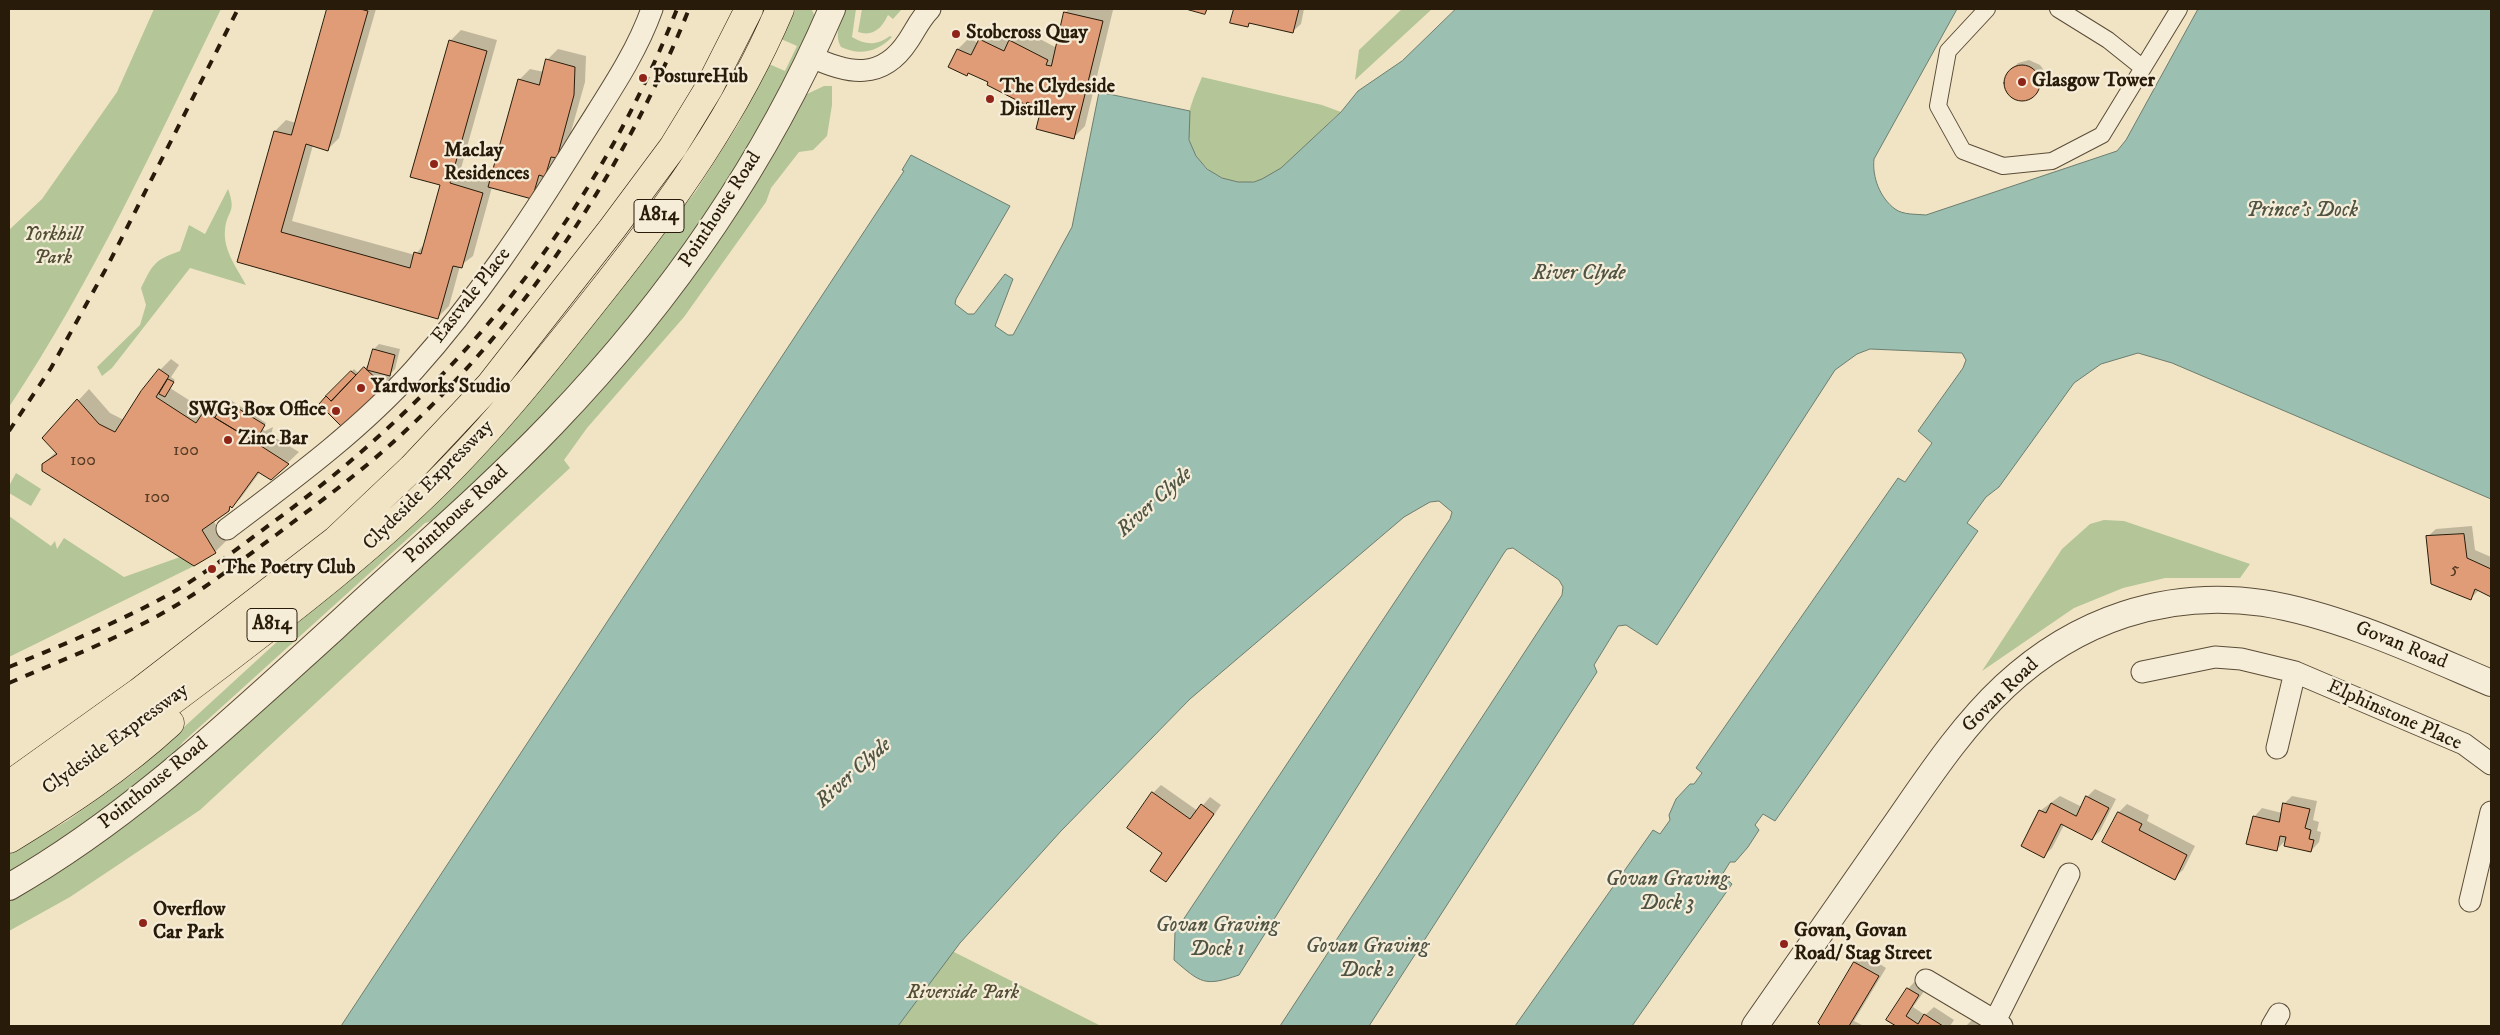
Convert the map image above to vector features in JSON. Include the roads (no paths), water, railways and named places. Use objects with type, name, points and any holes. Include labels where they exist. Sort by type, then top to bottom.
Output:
[{"type":"main road","name":"Clydeside Expressway","points":[[9,785],[139,692],[328,546],[412,468],[490,385],[612,229],[672,146],[709,88],[749,9]]},
{"type":"main road","name":"Clydeside Expressway","points":[[9,816],[138,727],[303,600],[373,544],[436,484],[510,405],[677,194],[712,142],[762,51],[780,9]]},
{"type":"main road","name":"A814","points":[[9,840],[57,810],[149,742],[303,600]]},
{"type":"street","name":"Eastvale Place","points":[[227,529],[335,446],[414,370],[496,268],[538,206],[626,64],[652,9]]},
{"type":"street","name":"Pointhouse Road","points":[[9,887],[76,845],[176,771],[498,478],[552,425],[665,294],[698,248],[755,161],[812,57],[832,9]]},
{"type":"street","points":[[812,57],[844,70],[866,70],[877,67],[896,54],[908,42],[919,20],[930,9]]},
{"type":"street","points":[[1987,9],[1948,51],[1938,106],[1963,151],[2003,166],[2052,161],[2102,135],[2179,9]]},
{"type":"street","points":[[2058,9],[2108,40],[2143,68]]},
{"type":"street","name":"Govan Road","points":[[1755,1026],[1854,882],[1962,733],[2005,686],[2038,658],[2075,635],[2107,619],[2145,608],[2179,602],[2264,603],[2343,623],[2491,683]]},
{"type":"street","name":"Elphinstone Place","points":[[2142,672],[2215,657],[2241,659],[2295,672],[2464,744],[2491,764]]},
{"type":"street","points":[[2277,748],[2295,672]]},
{"type":"street","points":[[2470,901],[2491,812]]},
{"type":"street","points":[[1926,980],[1999,1024],[2069,874]]},
{"type":"water","name":"River Clyde","points":[[1456,9],[1957,9],[1874,159],[1874,173],[1878,187],[1885,199],[1895,209],[1902,212],[1926,215],[2117,151],[2126,140],[2198,9],[2491,9],[2491,499],[2172,363],[2138,353],[2101,364],[2074,383],[1999,487],[1986,497],[1967,523],[1978,531],[1775,821],[1763,814],[1755,825],[1759,830],[1748,847],[1735,862],[1730,862],[1722,875],[1732,884],[1632,1026],[1515,1026],[1653,830],[1660,834],[1670,820],[1669,815],[1676,799],[1690,784],[1694,784],[1702,773],[1696,768],[1898,478],[1905,482],[1932,443],[1918,431],[1963,368],[1966,360],[1962,353],[1870,349],[1857,354],[1835,370],[1657,645],[1626,625],[1618,626],[1594,665],[1597,672],[1369,1026],[1280,1026],[1562,595],[1563,587],[1559,580],[1513,548],[1507,549],[1504,553],[1239,975],[1210,982],[1191,974],[1174,960],[1175,932],[1450,519],[1452,512],[1439,501],[1430,502],[1404,517],[1190,699],[1061,831],[960,943],[898,1026],[341,1026],[904,171],[902,170],[911,155],[1010,206],[956,299],[955,304],[968,314],[974,314],[1005,274],[1013,279],[995,326],[1008,335],[1013,335],[1072,227],[1099,92],[1190,111],[1189,140],[1196,156],[1207,169],[1222,178],[1238,182],[1254,182],[1281,168],[1341,112],[1358,91],[1402,61]]},
{"type":"railway","points":[[9,431],[51,368],[108,265],[238,9]]},
{"type":"railway","points":[[9,667],[129,615],[195,579],[272,523],[338,471],[400,416],[458,358],[512,295],[560,229],[604,160],[643,86],[677,9]]},
{"type":"railway","points":[[9,683],[114,637],[156,617],[188,598],[214,581],[338,488],[374,459],[425,412],[472,362],[517,309],[558,253],[596,194],[631,134],[662,72],[689,9]]},
{"type":"place","name":"Stobcross Quay","points":[[956,34]]},
{"type":"place","name":"PostureHub","points":[[643,78]]},
{"type":"place","name":"Glasgow Tower","points":[[2022,82]]},
{"type":"place","name":"The Clydeside Distillery","points":[[990,99]]},
{"type":"place","name":"Maclay Residences","points":[[434,164]]},
{"type":"place","name":"Yardworks Studio","points":[[361,388]]},
{"type":"place","name":"SWG3 Box Office","points":[[336,411]]},
{"type":"place","name":"Zinc Bar","points":[[228,440]]},
{"type":"place","name":"The Poetry Club","points":[[212,569]]},
{"type":"place","name":"Overflow Car Park","points":[[143,923]]},
{"type":"place","name":"Govan, Govan Road/ Stag Street","points":[[1784,944]]},
{"type":"water label","name":"Prince's Dock","points":[[2302,212]]},
{"type":"water label","name":"Govan Graving Dock 3","points":[[1667,893]]},
{"type":"water label","name":"Govan Graving Dock 1","points":[[1217,939]]},
{"type":"water label","name":"Govan Graving Dock 2","points":[[1367,960]]},
{"type":"park label","name":"Yorkhill Park","points":[[53,248]]},
{"type":"park label","name":"Riverside Park","points":[[963,994]]}]
